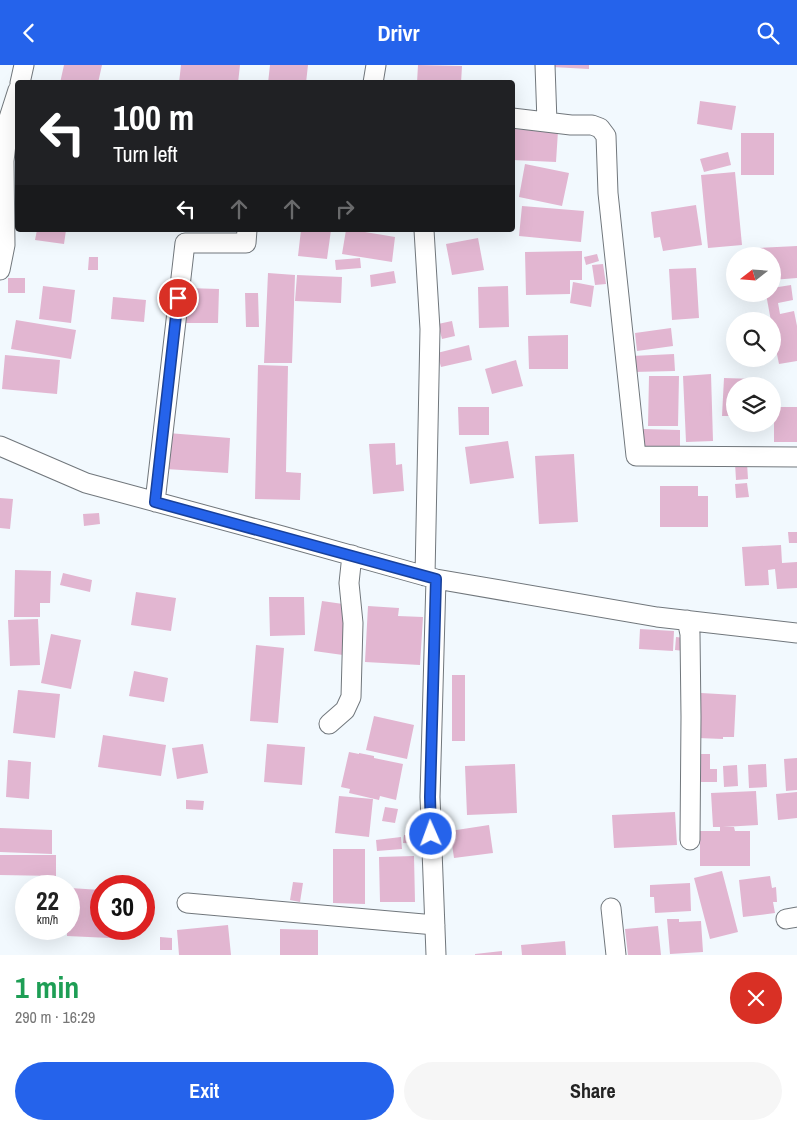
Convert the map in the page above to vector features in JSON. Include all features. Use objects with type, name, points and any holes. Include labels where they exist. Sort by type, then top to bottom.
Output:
[{"type":"street","points":[[21,80],[24,65]]},
{"type":"street","points":[[374,80],[376,65]]},
{"type":"street","points":[[545,65],[547,122]]},
{"type":"street","points":[[0,270],[5,245],[4,161],[9,118],[15,99]]},
{"type":"street","points":[[515,118],[571,125],[592,125],[600,128],[606,136],[608,193],[636,456],[797,457]]},
{"type":"street","points":[[155,502],[185,243],[246,243],[247,232]]},
{"type":"street","points":[[424,232],[430,329],[430,797],[436,955]]},
{"type":"street","points":[[0,446],[86,483],[431,578],[658,617],[797,633]]},
{"type":"street","points":[[329,724],[345,710],[351,697],[353,623],[349,583],[352,555]]},
{"type":"street","points":[[687,621],[690,634],[690,840]]},
{"type":"street","points":[[186,903],[435,925]]},
{"type":"street","points":[[611,908],[616,955]]},
{"type":"building","points":[[64,65],[102,65],[99,80],[61,80]]},
{"type":"building","points":[[181,65],[240,65],[238,80],[179,80]]},
{"type":"building","points":[[270,65],[308,65],[306,80],[268,80]]},
{"type":"building","points":[[418,65],[462,66],[461,80],[417,80]]},
{"type":"building","points":[[552,65],[589,65],[589,69],[552,67]]},
{"type":"building","points":[[700,101],[736,106],[732,130],[697,124]]},
{"type":"building","points":[[515,129],[558,131],[556,162],[515,160]]},
{"type":"building","points":[[741,133],[774,133],[774,175],[741,175]]},
{"type":"building","points":[[728,152],[731,165],[704,172],[700,159]]},
{"type":"building","points":[[525,164],[569,173],[562,206],[519,197]]},
{"type":"building","points":[[735,172],[742,245],[708,248],[701,175]]},
{"type":"building","points":[[696,205],[702,245],[663,251],[660,237],[654,238],[651,212]]},
{"type":"building","points":[[522,206],[584,211],[581,242],[519,236]]},
{"type":"building","points":[[37,232],[66,232],[64,244],[35,240]]},
{"type":"building","points":[[301,232],[331,232],[327,259],[298,256]]},
{"type":"building","points":[[346,232],[365,232],[395,237],[392,262],[342,254]]},
{"type":"building","points":[[478,238],[484,270],[452,275],[446,244]]},
{"type":"building","points":[[797,246],[797,278],[781,279],[781,247],[778,247]]},
{"type":"building","points":[[582,251],[582,280],[570,280],[570,294],[526,295],[525,252]]},
{"type":"building","points":[[597,254],[599,261],[586,265],[584,257]]},
{"type":"building","points":[[89,257],[98,257],[98,270],[88,270]]},
{"type":"building","points":[[360,258],[361,268],[336,270],[335,260]]},
{"type":"building","points":[[603,264],[606,284],[595,285],[592,265]]},
{"type":"building","points":[[696,268],[699,318],[672,320],[669,269]]},
{"type":"building","points":[[394,271],[396,283],[371,287],[370,275]]},
{"type":"building","points":[[268,273],[295,275],[292,363],[264,363]]},
{"type":"building","points":[[297,275],[342,277],[341,303],[295,301]]},
{"type":"building","points":[[8,278],[25,278],[25,293],[8,293]]},
{"type":"building","points":[[573,282],[594,286],[591,307],[570,303]]},
{"type":"building","points":[[791,285],[793,300],[781,302],[781,287]]},
{"type":"building","points":[[43,286],[75,290],[71,323],[39,319]]},
{"type":"building","points":[[508,286],[509,327],[479,328],[478,287]]},
{"type":"building","points":[[187,288],[219,289],[218,323],[186,323]]},
{"type":"building","points":[[245,293],[258,293],[259,327],[246,327]]},
{"type":"building","points":[[113,297],[146,300],[144,322],[111,319]]},
{"type":"building","points":[[768,303],[778,303],[780,312],[769,312]]},
{"type":"building","points":[[794,311],[797,326],[797,361],[781,364],[781,314]]},
{"type":"building","points":[[16,320],[76,330],[71,359],[11,349]]},
{"type":"building","points":[[452,321],[455,336],[442,339],[438,324]]},
{"type":"building","points":[[671,328],[673,346],[637,351],[635,333]]},
{"type":"building","points":[[568,335],[568,369],[529,369],[528,336]]},
{"type":"building","points":[[469,345],[472,360],[441,367],[437,353]]},
{"type":"building","points":[[674,354],[675,371],[633,372],[632,356]]},
{"type":"building","points":[[5,355],[60,360],[57,394],[2,389]]},
{"type":"building","points":[[516,360],[523,386],[492,394],[485,369]]},
{"type":"building","points":[[258,365],[288,366],[286,472],[301,473],[300,500],[255,499]]},
{"type":"building","points":[[711,374],[713,441],[686,442],[683,376]]},
{"type":"building","points":[[649,376],[679,376],[678,426],[648,426]]},
{"type":"building","points":[[724,378],[726,378],[726,416],[722,416]]},
{"type":"building","points":[[458,407],[489,407],[489,435],[459,435]]},
{"type":"building","points":[[781,407],[797,407],[797,442],[774,442],[774,432],[781,432]]},
{"type":"building","points":[[643,429],[680,430],[680,451],[643,450]]},
{"type":"building","points":[[168,433],[230,438],[228,473],[166,469]]},
{"type":"building","points":[[508,441],[514,478],[470,484],[465,447]]},
{"type":"building","points":[[395,443],[396,465],[402,464],[404,491],[373,494],[369,444]]},
{"type":"building","points":[[574,454],[578,522],[539,524],[535,456]]},
{"type":"building","points":[[735,463],[747,463],[748,479],[736,480]]},
{"type":"building","points":[[747,483],[749,497],[736,498],[735,484]]},
{"type":"building","points":[[660,486],[698,486],[698,496],[708,496],[708,527],[660,527]]},
{"type":"building","points":[[0,498],[13,499],[10,529],[0,528]]},
{"type":"building","points":[[99,513],[100,524],[84,526],[83,514]]},
{"type":"building","points":[[788,532],[797,532],[797,543],[789,543]]},
{"type":"building","points":[[781,545],[782,563],[797,562],[797,588],[777,589],[775,569],[768,570],[769,585],[745,586],[742,547]]},
{"type":"building","points":[[15,570],[51,571],[50,603],[40,603],[40,617],[14,617]]},
{"type":"building","points":[[63,573],[92,580],[90,592],[60,585]]},
{"type":"building","points":[[136,592],[176,598],[171,631],[131,625]]},
{"type":"building","points":[[269,597],[304,597],[305,635],[270,636]]},
{"type":"building","points":[[322,601],[350,605],[343,655],[314,651]]},
{"type":"building","points":[[368,606],[399,608],[398,616],[423,617],[420,665],[365,662]]},
{"type":"building","points":[[38,619],[40,665],[10,666],[8,620]]},
{"type":"building","points":[[640,629],[674,631],[673,651],[639,649]]},
{"type":"building","points":[[51,634],[81,640],[71,689],[41,683]]},
{"type":"building","points":[[676,637],[685,638],[684,651],[675,650]]},
{"type":"building","points":[[256,645],[284,648],[278,723],[250,721]]},
{"type":"building","points":[[134,671],[168,678],[164,702],[129,696]]},
{"type":"building","points":[[452,675],[465,675],[465,741],[452,741]]},
{"type":"building","points":[[18,690],[60,694],[55,738],[13,733]]},
{"type":"building","points":[[701,693],[736,695],[734,737],[723,737],[723,739],[698,738]]},
{"type":"building","points":[[374,716],[414,725],[407,759],[366,750]]},
{"type":"building","points":[[103,735],[166,745],[161,776],[98,767]]},
{"type":"building","points":[[203,744],[208,773],[177,779],[172,748]]},
{"type":"building","points":[[267,744],[305,747],[302,785],[264,782]]},
{"type":"building","points":[[349,752],[374,756],[374,758],[403,764],[396,800],[380,796],[379,800],[349,793],[350,789],[341,787]]},
{"type":"building","points":[[697,754],[710,754],[710,769],[717,769],[717,782],[697,782]]},
{"type":"building","points":[[797,758],[797,790],[786,791],[784,759]]},
{"type":"building","points":[[8,760],[31,762],[29,799],[6,797]]},
{"type":"building","points":[[515,764],[517,813],[467,815],[465,766]]},
{"type":"building","points":[[766,764],[767,787],[749,788],[748,765]]},
{"type":"building","points":[[737,765],[738,786],[724,787],[723,766]]},
{"type":"building","points":[[756,791],[758,825],[723,827],[734,827],[735,831],[750,831],[750,866],[700,866],[700,831],[720,831],[720,827],[713,827],[711,793]]},
{"type":"building","points":[[797,792],[797,818],[778,820],[776,794]]},
{"type":"building","points":[[339,796],[373,799],[369,837],[335,833]]},
{"type":"building","points":[[186,800],[204,801],[203,810],[186,809]]},
{"type":"building","points":[[385,807],[398,809],[395,823],[382,821]]},
{"type":"building","points":[[675,812],[677,845],[614,848],[612,815]]},
{"type":"building","points":[[489,825],[493,853],[454,858],[450,831]]},
{"type":"building","points":[[0,828],[52,830],[52,854],[0,852]]},
{"type":"building","points":[[404,835],[421,836],[420,844],[403,843]]},
{"type":"building","points":[[401,837],[402,849],[377,851],[376,840]]},
{"type":"building","points":[[333,849],[365,849],[365,904],[333,903]]},
{"type":"building","points":[[0,855],[56,855],[56,875],[0,875]]},
{"type":"building","points":[[414,856],[415,902],[380,902],[379,857]]},
{"type":"building","points":[[722,871],[738,932],[710,939],[694,878]]},
{"type":"building","points":[[770,876],[772,888],[776,887],[777,902],[773,902],[775,913],[743,917],[739,880]]},
{"type":"building","points":[[293,882],[303,883],[300,902],[290,900]]},
{"type":"building","points":[[690,883],[691,911],[655,913],[654,897],[650,897],[650,885]]},
{"type":"building","points":[[80,889],[90,889],[90,937],[80,937]]},
{"type":"building","points":[[667,919],[679,919],[679,922],[701,921],[703,952],[670,954]]},
{"type":"building","points":[[228,925],[231,955],[179,955],[177,930]]},
{"type":"building","points":[[658,926],[661,955],[628,955],[625,929]]},
{"type":"building","points":[[280,929],[318,930],[318,955],[280,955]]},
{"type":"building","points":[[160,937],[172,938],[172,950],[160,950]]},
{"type":"building","points":[[565,941],[566,955],[522,955],[521,945]]},
{"type":"building","points":[[502,951],[502,955],[475,955],[475,954]]},
{"type":"route","points":[[178,298],[155,502],[436,579],[430,797],[431,834]]}]
